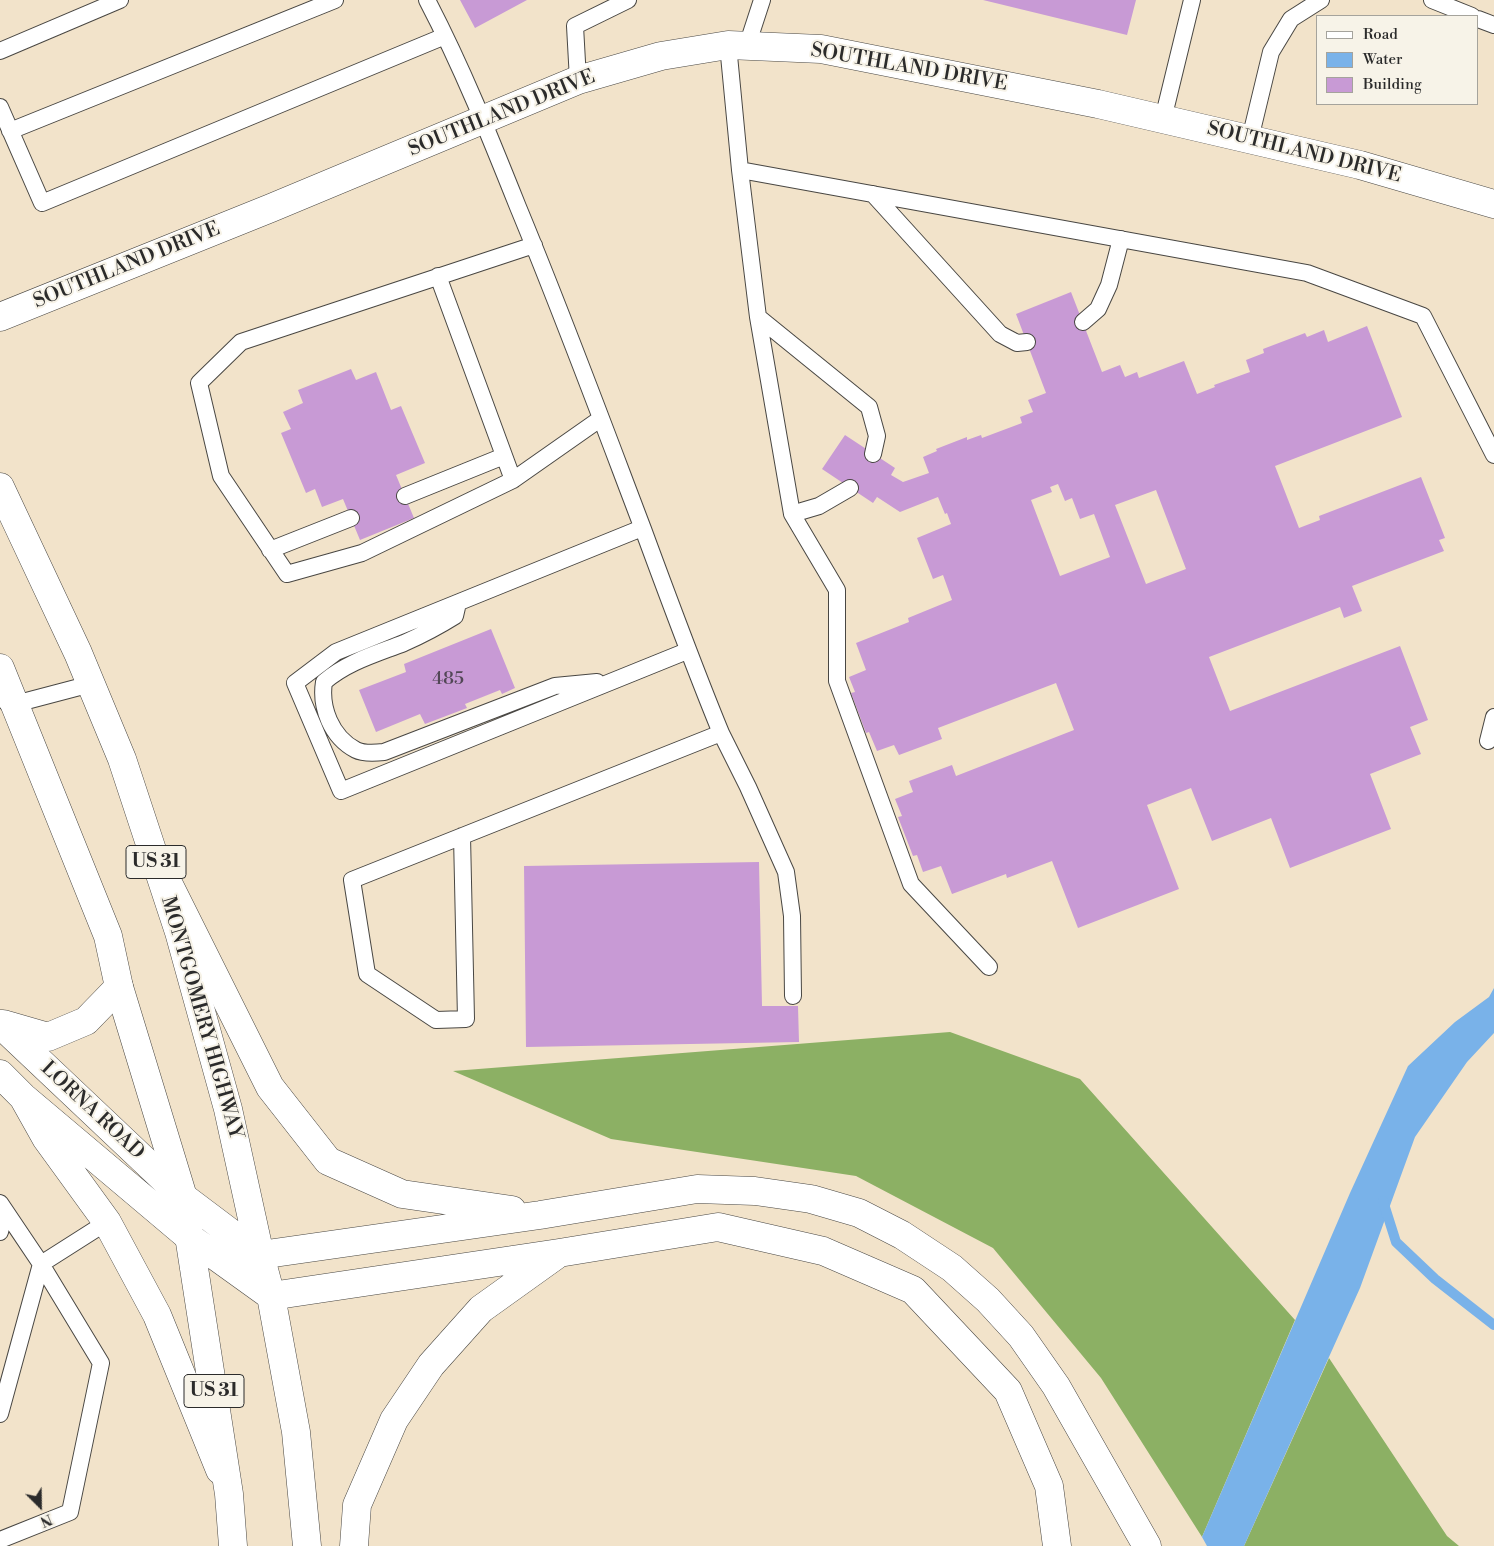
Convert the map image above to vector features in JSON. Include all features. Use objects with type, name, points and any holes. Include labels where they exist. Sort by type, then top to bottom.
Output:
[{"type":"main road","name":"SOUTHLAND DRIVE","points":[[0,317],[578,80],[661,56],[738,46],[821,49],[1098,104],[1360,165],[1494,204]]},
{"type":"main road","name":"MONTGOMERY HIGHWAY","points":[[0,487],[91,684],[122,759],[179,932],[228,1109],[260,1255],[271,1296],[296,1432],[307,1546]]},
{"type":"main road","name":"US 31","points":[[0,668],[8,703],[108,936],[119,986],[184,1197],[229,1494],[233,1546]]},
{"type":"main road","points":[[153,853],[270,1087],[328,1160],[402,1194],[540,1215]]},
{"type":"main road","points":[[0,1024],[48,1037],[86,1021],[119,986]]},
{"type":"main road","name":"LORNA ROAD","points":[[0,1024],[184,1197],[260,1255]]},
{"type":"main road","name":"LORNA ROAD","points":[[0,1074],[24,1097],[189,1237],[271,1296]]},
{"type":"main road","points":[[24,1097],[46,1138],[107,1222],[157,1315],[229,1494]]},
{"type":"main road","points":[[260,1255],[540,1215],[697,1189],[755,1191],[811,1199],[859,1213],[902,1236],[952,1268],[988,1300],[1021,1336],[1056,1386],[1147,1546]]},
{"type":"main road","points":[[271,1296],[718,1227],[824,1251],[914,1290],[1008,1391],[1048,1486],[1057,1546]]},
{"type":"main road","points":[[354,1546],[357,1505],[394,1420],[426,1372],[481,1309],[558,1253]]},
{"type":"lane","points":[[0,51],[120,0]]},
{"type":"lane","points":[[10,131],[334,0]]},
{"type":"lane","points":[[427,0],[483,120],[534,245],[687,651],[720,732],[748,787],[786,872],[792,916],[793,996]]},
{"type":"lane","points":[[578,80],[574,26],[628,0]]},
{"type":"lane","points":[[762,0],[738,46],[740,170],[758,317],[792,514],[837,590],[837,681],[911,884],[989,967]]},
{"type":"lane","points":[[1163,119],[1192,0]]},
{"type":"lane","points":[[1250,139],[1271,52],[1291,19],[1320,0]]},
{"type":"lane","points":[[1432,0],[1470,15]]},
{"type":"lane","points":[[1479,19],[1494,25]]},
{"type":"lane","points":[[0,107],[42,203],[445,36]]},
{"type":"lane","points":[[740,170],[1307,273],[1423,316],[1494,455]]},
{"type":"lane","points":[[873,194],[1000,334],[1018,343],[1027,342]]},
{"type":"lane","points":[[1083,322],[1098,309],[1109,285],[1121,239]]},
{"type":"lane","points":[[534,245],[241,342],[199,383],[222,476],[287,574],[362,553],[513,480],[600,418]]},
{"type":"lane","points":[[438,276],[513,480]]},
{"type":"lane","points":[[758,317],[869,406],[877,436],[873,454]]},
{"type":"lane","points":[[405,496],[504,456]]},
{"type":"lane","points":[[792,514],[819,506],[850,488]]},
{"type":"lane","points":[[270,550],[351,518]]},
{"type":"lane","points":[[642,528],[336,652],[295,682],[341,790],[687,651]]},
{"type":"lane","points":[[458,602],[455,616],[438,627],[356,661],[335,672],[324,682],[322,695],[325,710],[335,730],[345,742],[357,751],[372,753],[394,749],[555,686],[615,680]]},
{"type":"lane","points":[[8,703],[91,684]]},
{"type":"lane","points":[[1488,741],[1494,717]]},
{"type":"lane","points":[[462,836],[466,1019],[436,1020],[367,974],[352,880],[720,732]]},
{"type":"lane","points":[[0,1232],[3,1207]]},
{"type":"lane","points":[[0,1540],[70,1512],[101,1363],[41,1264],[3,1207]]},
{"type":"lane","points":[[0,1414],[41,1264],[107,1222]]},
{"type":"green space","points":[[950,1032],[1080,1079],[1295,1320],[1202,1537],[1101,1378],[993,1248],[856,1176],[611,1139],[453,1071]]},
{"type":"green space","points":[[1329,1358],[1447,1536],[1459,1546],[1244,1546]]},
{"type":"water","points":[[1494,988],[1494,1033],[1467,1062],[1415,1137],[1360,1288],[1244,1546],[1207,1546],[1202,1537],[1350,1193],[1408,1066],[1455,1022],[1489,997]]},
{"type":"building","points":[[460,0],[527,0],[475,28]]},
{"type":"building","points":[[983,0],[1136,0],[1127,35]]},
{"type":"building","points":[[1071,292],[1102,372],[1120,365],[1125,377],[1137,372],[1139,378],[1184,361],[1197,394],[1215,387],[1214,385],[1250,372],[1246,360],[1264,353],[1263,349],[1305,333],[1307,337],[1324,330],[1328,342],[1367,326],[1402,417],[1275,466],[1299,528],[1320,520],[1319,516],[1421,477],[1445,538],[1439,540],[1444,551],[1352,586],[1362,611],[1344,618],[1340,607],[1209,657],[1230,711],[1400,646],[1428,720],[1410,727],[1421,754],[1370,774],[1391,829],[1290,868],[1271,818],[1212,841],[1191,788],[1147,805],[1179,889],[1078,928],[1052,861],[1007,878],[1006,874],[952,894],[941,866],[923,872],[917,855],[913,856],[898,817],[902,816],[895,799],[913,792],[909,781],[952,765],[956,776],[1074,730],[1056,683],[938,728],[942,739],[899,755],[894,745],[877,751],[869,732],[866,733],[851,693],[855,692],[849,677],[866,670],[856,643],[909,622],[908,618],[952,600],[943,575],[933,579],[917,538],[951,524],[938,497],[900,512],[877,497],[873,503],[822,469],[845,435],[895,468],[891,475],[903,482],[929,473],[923,457],[937,451],[936,449],[967,437],[967,440],[981,435],[982,438],[1022,423],[1020,417],[1033,412],[1028,400],[1046,393],[1016,314]],"holes":[[[1058,484],[1065,501],[1072,498],[1080,519],[1094,514],[1110,557],[1060,576],[1031,500],[1052,492],[1050,487]],[[1156,490],[1186,569],[1146,584],[1115,505]]]},
{"type":"building","points":[[351,369],[356,380],[376,372],[391,410],[401,406],[425,463],[396,475],[414,518],[360,540],[343,499],[322,507],[315,489],[306,493],[281,433],[291,429],[283,412],[303,403],[298,390]]},
{"type":"building","points":[[491,629],[515,688],[502,694],[500,690],[465,704],[467,708],[425,724],[420,714],[376,732],[359,690],[406,672],[404,664]]},
{"type":"building","points":[[759,862],[762,1006],[798,1006],[799,1042],[526,1047],[524,866]]},
{"type":"waterway","points":[[1383,1201],[1396,1242],[1435,1279],[1494,1325]]}]
